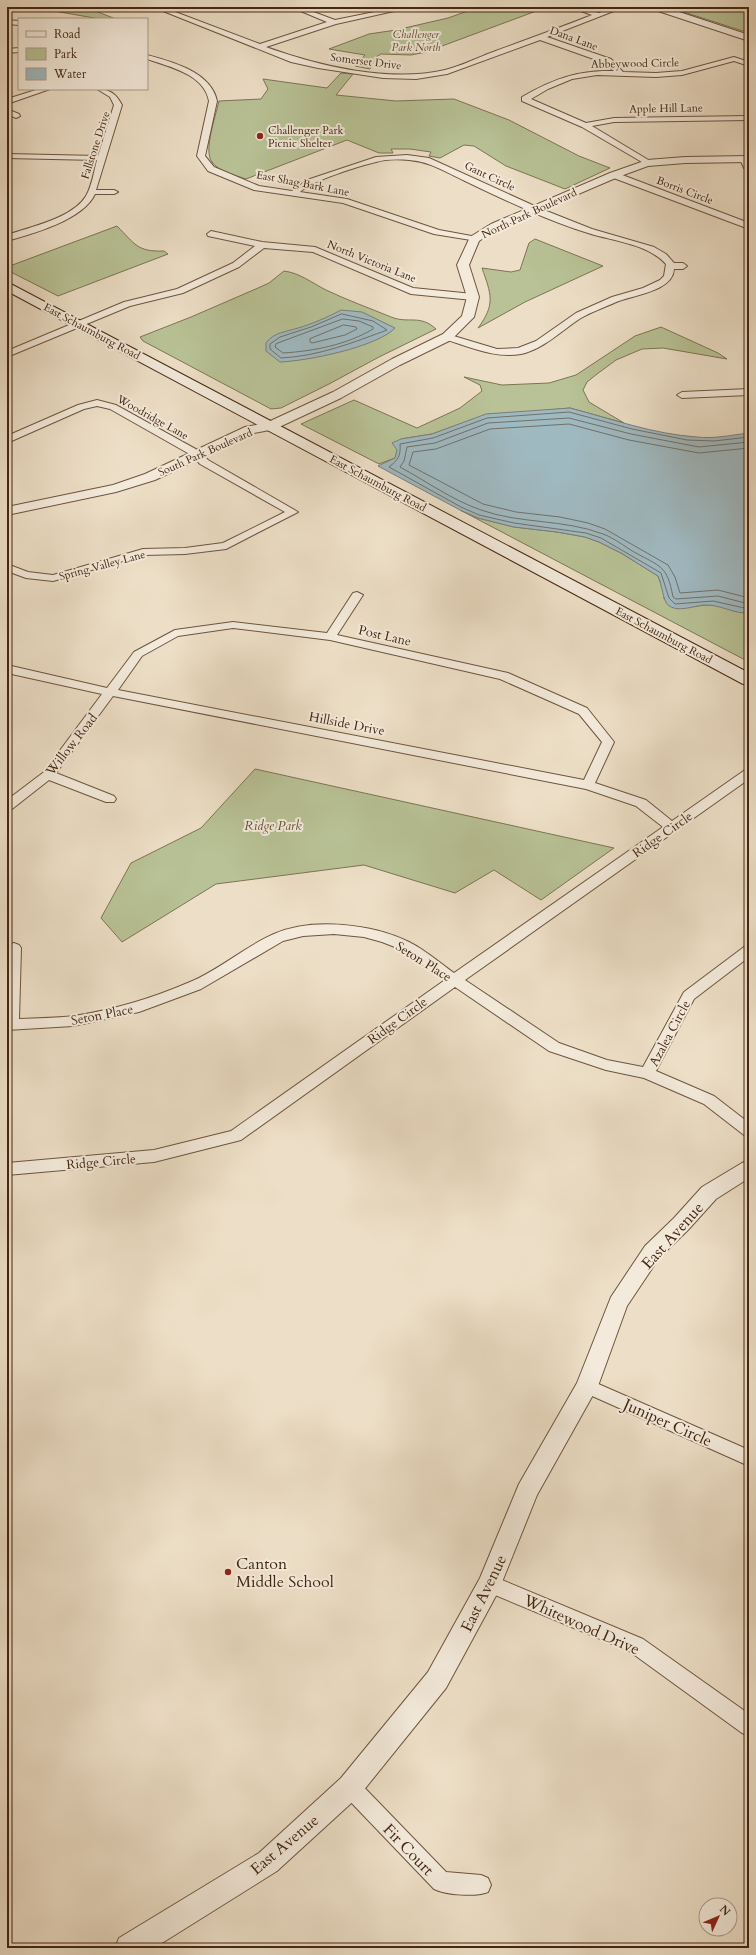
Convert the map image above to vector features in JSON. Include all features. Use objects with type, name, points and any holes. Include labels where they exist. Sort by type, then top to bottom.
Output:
[{"type":"main road","name":"East Schaumburg Road","points":[[7,286],[749,680]]},
{"type":"street","name":"Somerset Drive","points":[[156,7],[294,60],[318,66],[383,76],[416,77],[447,72],[620,7]]},
{"type":"street","points":[[294,7],[334,22]]},
{"type":"street","points":[[259,47],[334,22],[409,7]]},
{"type":"street","points":[[573,7],[598,15]]},
{"type":"street","points":[[655,7],[749,38]]},
{"type":"street","points":[[7,22],[18,23]]},
{"type":"street","name":"Dana Lane","points":[[540,37],[608,61],[620,73]]},
{"type":"street","points":[[7,51],[18,50]]},
{"type":"street","name":"East Shag Bark Lane","points":[[148,56],[192,74],[208,85],[213,99],[201,156],[211,168],[257,188],[344,201],[437,232],[474,239]]},
{"type":"street","name":"Abbeywood Circle","points":[[585,125],[525,99],[545,87],[570,77],[597,73],[656,75],[682,73],[734,59],[749,64]]},
{"type":"street","points":[[7,102],[43,90]]},
{"type":"street","name":"Fallstone Drive","points":[[7,238],[69,215],[82,206],[91,192],[118,105],[113,96],[103,90]]},
{"type":"street","points":[[7,111],[16,116]]},
{"type":"street","name":"Apple Hill Lane","points":[[585,125],[614,120],[749,118]]},
{"type":"street","points":[[585,125],[647,163]]},
{"type":"street","points":[[7,156],[101,158]]},
{"type":"street","name":"Gant Circle","points":[[294,193],[299,188],[310,182],[358,164],[376,159],[407,157],[438,163],[466,179],[536,210],[589,230],[651,249],[663,256],[670,266]]},
{"type":"street","name":"North Park Boulevard","points":[[473,297],[463,265],[474,239],[495,226],[536,210],[614,175],[647,163],[685,160],[747,162]]},
{"type":"street","name":"Borris Circle","points":[[614,175],[749,226]]},
{"type":"street","name":"Fallstone Drive","points":[[91,192],[114,192]]},
{"type":"street","points":[[7,227],[20,234]]},
{"type":"street","name":"North Victoria Lane","points":[[211,234],[262,245],[315,250],[411,291],[473,297]]},
{"type":"street","points":[[7,354],[127,304],[180,291],[236,265],[262,245]]},
{"type":"street","points":[[447,337],[497,352],[520,351],[539,343],[579,315],[615,299],[646,290],[663,282],[668,277],[670,266],[683,266]]},
{"type":"street","points":[[270,426],[337,395],[396,362],[447,337],[468,317],[473,297]]},
{"type":"street","points":[[682,395],[749,392]]},
{"type":"street","name":"Woodridge Lane","points":[[7,440],[80,407],[97,403],[113,407],[201,458]]},
{"type":"street","name":"South Park Boulevard","points":[[7,520],[131,491],[176,476],[201,458],[250,430],[270,426]]},
{"type":"street","name":"South Park Boulevard","points":[[7,511],[124,486],[201,458]]},
{"type":"street","name":"Spring Valley Lane","points":[[7,568],[26,575],[53,578],[143,552],[185,551],[226,546],[293,512],[201,458]]},
{"type":"street","points":[[330,637],[357,595]]},
{"type":"street","name":"Post Lane","points":[[111,692],[138,654],[175,633],[233,625],[330,637],[504,676],[583,711],[608,742],[588,785]]},
{"type":"street","name":"Hillside Drive","points":[[7,669],[111,692],[588,785],[640,803],[672,828]]},
{"type":"street","name":"Willow Road","points":[[7,806],[48,775],[111,692]]},
{"type":"street","name":"Ridge Circle","points":[[7,1169],[154,1156],[236,1136],[454,980],[749,773]]},
{"type":"street","points":[[48,775],[110,799]]},
{"type":"street","name":"Seton Place","points":[[10,1025],[73,1021],[134,1008],[196,985],[279,937],[303,931],[334,929],[364,932],[386,938],[405,946],[554,1048],[606,1064],[648,1073],[709,1100],[749,1131]]},
{"type":"street","points":[[10,1025],[14,948]]},
{"type":"street","name":"Azalea Circle","points":[[648,1073],[689,996],[749,950]]},
{"type":"street","name":"East Avenue","points":[[129,1948],[268,1862],[350,1787],[437,1680],[490,1584],[527,1491],[587,1386],[618,1303],[652,1252],[681,1224],[709,1193],[749,1168]]},
{"type":"street","name":"Juniper Circle","points":[[587,1386],[749,1458]]},
{"type":"street","name":"Whitewood Drive","points":[[490,1584],[636,1645],[749,1726]]},
{"type":"street","name":"Fir Court","points":[[350,1787],[441,1882],[480,1885]]},
{"type":"green space","points":[[31,7],[85,7],[113,18],[94,18]]},
{"type":"green space","name":"Challenger Park North","points":[[479,7],[507,7],[518,10],[528,7],[547,7],[426,52],[411,55],[381,54],[376,57],[370,69],[355,66],[365,55],[329,49],[369,34],[396,30],[448,18]]},
{"type":"green space","points":[[668,7],[749,7],[749,33]]},
{"type":"green space","points":[[341,73],[353,74],[336,95],[396,101],[454,99],[509,120],[579,156],[610,168],[565,189],[506,166],[474,146],[464,145],[440,158],[429,156],[431,152],[410,149],[391,149],[393,153],[379,153],[347,140],[246,179],[223,171],[212,162],[210,157],[209,142],[219,101],[261,99],[268,89],[263,79],[327,88]]},
{"type":"green space","points":[[117,226],[137,246],[148,250],[164,251],[168,254],[58,296],[7,270],[7,267]]},
{"type":"green space","points":[[535,239],[603,266],[525,302],[478,328],[484,320],[490,305],[488,285],[482,268],[511,272],[520,270],[529,243]]},
{"type":"green space","points":[[284,271],[301,276],[334,294],[391,317],[403,320],[419,320],[430,324],[436,329],[281,408],[271,409],[143,341],[140,337],[191,317],[269,283]]},
{"type":"green space","points":[[661,327],[718,353],[727,359],[663,348],[642,349],[616,360],[587,382],[583,390],[589,402],[624,423],[570,408],[489,414],[432,434],[401,439],[395,458],[379,464],[301,424],[354,400],[417,428],[460,408],[482,391],[480,385],[464,377],[502,385],[549,383],[576,375],[635,336]]},
{"type":"green space","points":[[460,510],[478,518],[514,527],[557,532],[585,537],[599,542],[621,553],[658,576],[664,593],[664,599],[681,608],[718,605],[734,611],[749,613],[749,660],[747,661]]},
{"type":"green space","name":"Ridge Park","points":[[255,769],[614,848],[541,900],[494,870],[455,893],[364,865],[216,884],[122,942],[101,918],[131,863],[201,828]]},
{"type":"water","points":[[341,310],[362,312],[395,328],[386,335],[358,347],[324,356],[280,362],[266,351],[266,343],[276,334],[325,318]]},
{"type":"water","points":[[570,408],[633,426],[664,433],[710,438],[749,433],[749,613],[737,612],[710,605],[676,609],[666,603],[658,576],[621,553],[599,542],[585,537],[514,527],[478,518],[460,510],[378,466],[395,458],[397,450],[392,443],[401,439],[432,434],[486,414]]},
{"type":"place","name":"Challenger Park Picnic Shelter","points":[[260,136]]},
{"type":"place","name":"Canton Middle School","points":[[228,1572]]}]
